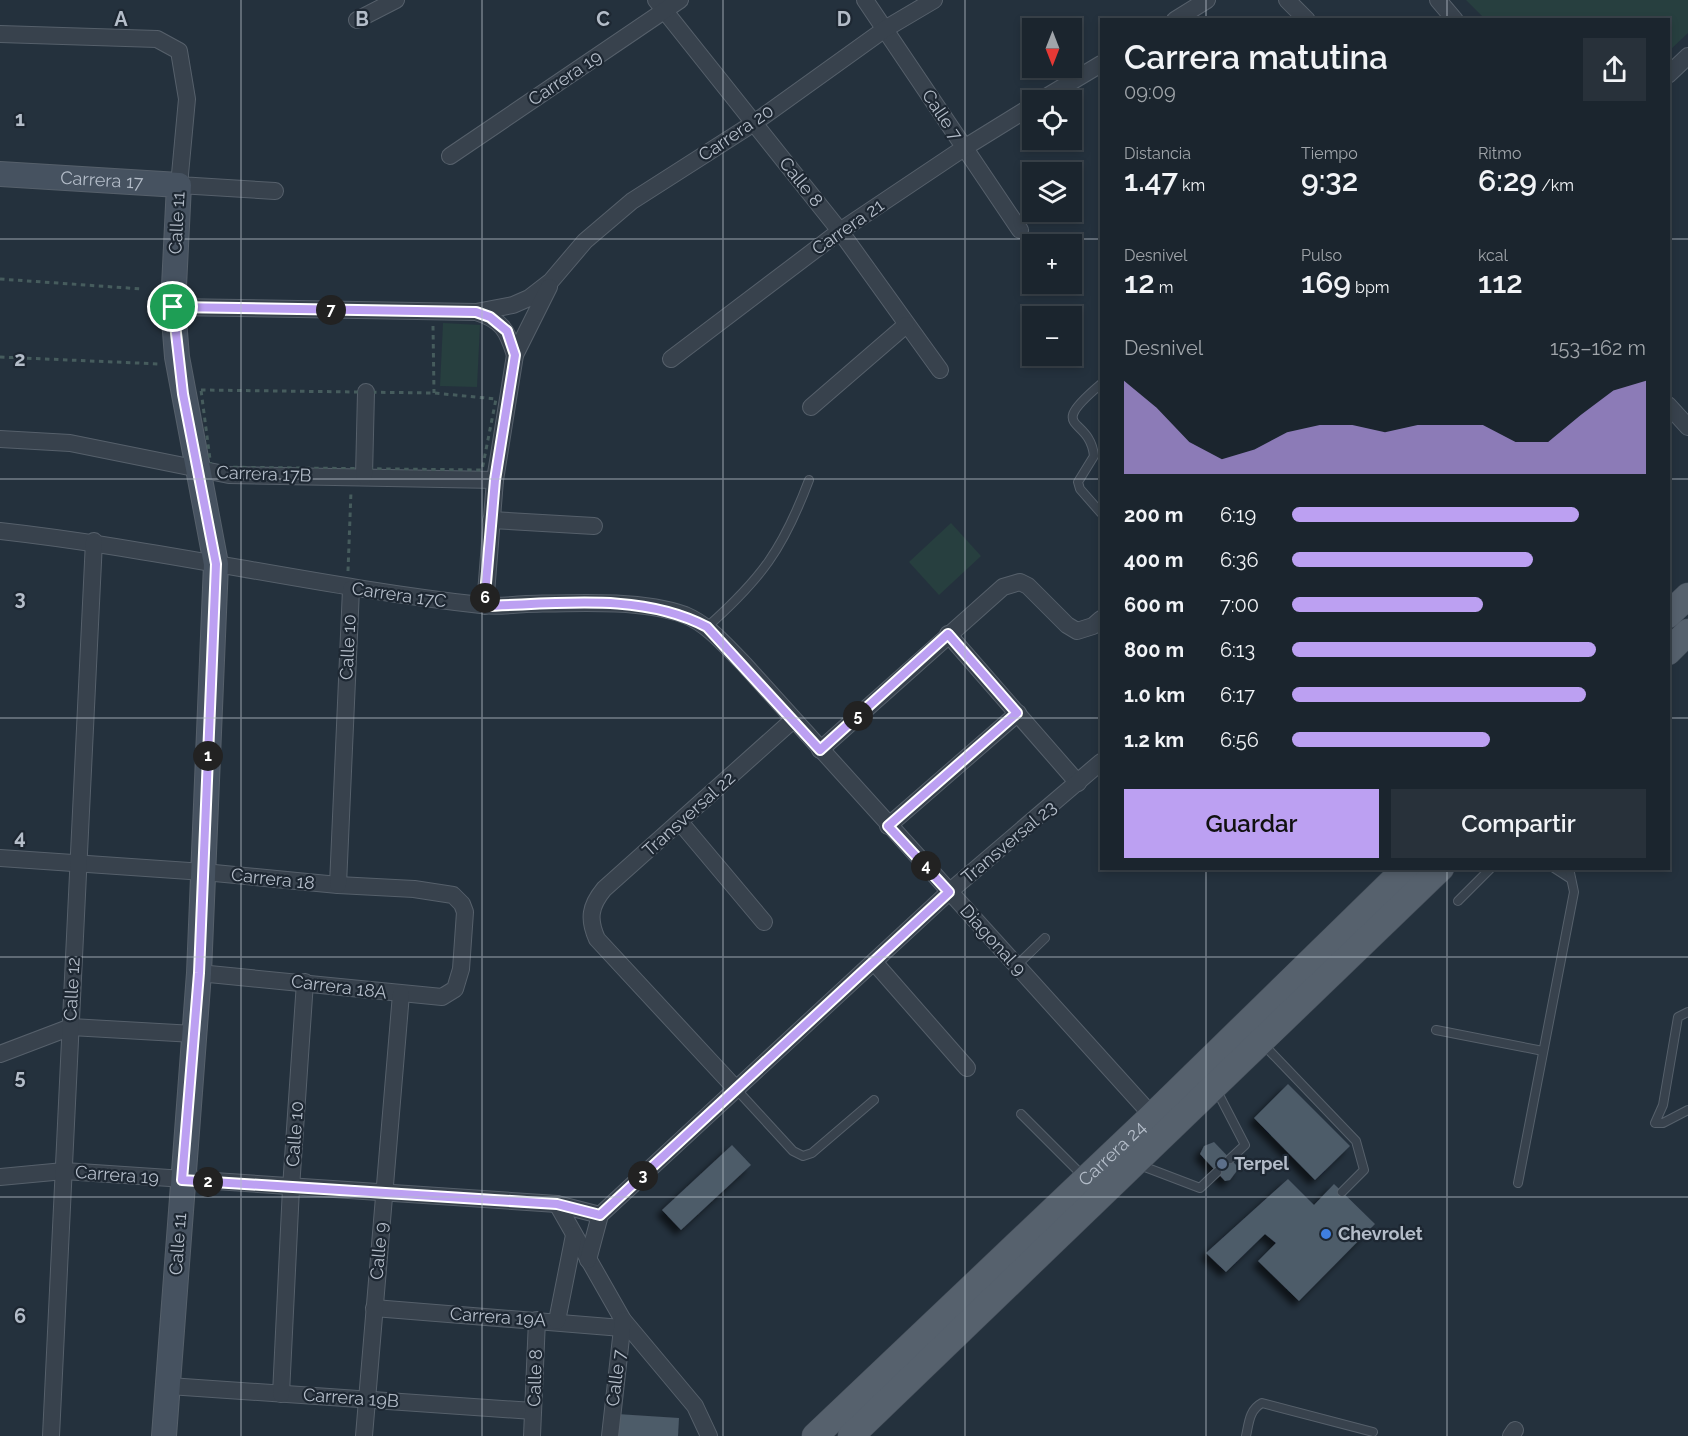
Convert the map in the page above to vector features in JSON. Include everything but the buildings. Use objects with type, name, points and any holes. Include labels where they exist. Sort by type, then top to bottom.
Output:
[{"type":"main road","points":[[1670,650],[1688,632]]},
{"type":"main road","name":"Carrera 24","points":[[851,1436],[1137,1163],[1160,1125],[1404,870]]},
{"type":"main road","name":"Carrera 24","points":[[815,1436],[1085,1179],[1215,1088],[1440,870]]},
{"type":"street","points":[[357,20],[396,0]]},
{"type":"street","name":"Carrera 19","points":[[450,156],[660,5],[680,0]]},
{"type":"street","name":"Calle 7","points":[[865,0],[1020,230]]},
{"type":"street","name":"Carrera 20","points":[[551,281],[585,241],[632,201],[754,123],[885,29],[934,0]]},
{"type":"street","points":[[1178,18],[1207,0]]},
{"type":"street","points":[[1287,0],[1305,18]]},
{"type":"street","points":[[1438,0],[1453,18]]},
{"type":"street","name":"Calle 8","points":[[660,5],[840,231],[940,370]]},
{"type":"street","name":"Calle 11","points":[[0,34],[158,39],[179,51],[187,99],[179,185],[173,307],[178,366],[216,564],[199,973],[164,1436]]},
{"type":"street","points":[[1670,73],[1688,56]]},
{"type":"street","points":[[1058,90],[1100,65]]},
{"type":"street","name":"Carrera 21","points":[[671,359],[840,231],[1022,112]]},
{"type":"street","name":"Carrera 17","points":[[0,174],[275,191]]},
{"type":"street","points":[[173,307],[476,312],[513,305],[530,298],[551,281]]},
{"type":"street","points":[[484,606],[495,480],[515,355],[551,281]]},
{"type":"street","points":[[476,312],[490,317],[507,331],[515,355]]},
{"type":"street","points":[[811,407],[906,325]]},
{"type":"street","points":[[359,475],[366,392]]},
{"type":"street","points":[[1670,407],[1688,427]]},
{"type":"street","name":"Carrera 17B","points":[[0,439],[70,443],[229,476],[359,475],[495,480]]},
{"type":"street","points":[[491,520],[594,526]]},
{"type":"street","name":"Carrera 17C","points":[[0,531],[94,542],[349,588],[484,606],[585,603],[656,608],[685,615],[707,627],[793,720]]},
{"type":"street","name":"Calle 12","points":[[51,1436],[94,542]]},
{"type":"street","points":[[820,750],[948,634],[1004,587],[1020,582],[1035,590],[1072,629],[1084,630],[1097,623]]},
{"type":"street","name":"Calle 10","points":[[338,885],[349,588]]},
{"type":"street","points":[[948,634],[1078,783]]},
{"type":"street","points":[[888,826],[1017,713]]},
{"type":"street","name":"Diagonal 9","points":[[793,720],[1160,1125]]},
{"type":"street","name":"Transversal 22","points":[[737,1090],[597,939],[591,925],[591,912],[594,901],[604,889],[793,720]]},
{"type":"street","name":"Transversal 23","points":[[600,1215],[875,963],[949,892],[1100,763]]},
{"type":"street","points":[[680,822],[764,922]]},
{"type":"street","name":"Carrera 18","points":[[0,858],[204,872],[445,893],[458,898],[465,912],[461,969]]},
{"type":"street","points":[[875,963],[967,1068]]},
{"type":"street","name":"Carrera 18A","points":[[199,973],[442,997],[455,989],[461,969]]},
{"type":"street","name":"Calle 10","points":[[281,1394],[291,1188],[305,982]]},
{"type":"street","name":"Calle 9","points":[[364,1436],[401,994]]},
{"type":"street","points":[[0,1054],[71,1027],[194,1034]]},
{"type":"street","name":"Carrera 19","points":[[0,1177],[64,1171],[291,1188],[557,1204]]},
{"type":"street","points":[[557,1204],[600,1215],[588,1260]]},
{"type":"street","points":[[557,1204],[623,1324],[695,1406],[709,1436]]},
{"type":"street","points":[[557,1321],[574,1235]]},
{"type":"street","name":"Carrera 19A","points":[[374,1308],[623,1324]]},
{"type":"street","name":"Calle 8","points":[[532,1436],[537,1320]]},
{"type":"street","name":"Calle 7","points":[[610,1436],[623,1324]]},
{"type":"street","name":"Carrera 19B","points":[[168,1386],[533,1411]]},
{"type":"lane","points":[[1100,385],[1075,408],[1072,416],[1094,451],[1092,461],[1079,478],[1079,486],[1100,512]]},
{"type":"lane","points":[[707,627],[743,595],[770,563],[793,523],[809,480]]},
{"type":"lane","points":[[1458,901],[1489,870]]},
{"type":"lane","points":[[1557,870],[1571,879]]},
{"type":"lane","points":[[1518,1183],[1574,892],[1569,870]]},
{"type":"lane","points":[[1016,966],[1045,938]]},
{"type":"lane","points":[[1688,1012],[1678,1017],[1663,1105],[1655,1123],[1663,1123],[1688,1110]]},
{"type":"lane","points":[[1436,1030],[1543,1051]]},
{"type":"lane","points":[[1262,1043],[1356,1141],[1364,1170],[1342,1192]]},
{"type":"lane","points":[[1215,1088],[1245,1145],[1230,1159]]},
{"type":"lane","points":[[737,1090],[793,1151],[803,1156],[812,1153],[874,1100]]},
{"type":"lane","points":[[1021,1114],[1085,1179]]},
{"type":"lane","points":[[1137,1163],[1200,1188],[1217,1172]]},
{"type":"lane","points":[[1246,1436],[1251,1414],[1255,1407],[1262,1403],[1373,1432]]},
{"type":"path","points":[[0,279],[142,289]]},
{"type":"path","points":[[433,321],[434,393]]},
{"type":"path","points":[[0,357],[162,364]]},
{"type":"path","points":[[201,390],[434,393],[496,399],[482,470],[359,475],[212,467],[201,390]]},
{"type":"path","points":[[349,588],[359,475]]},
{"type":"green space","points":[[1466,0],[1688,0],[1688,33],[1670,50],[1670,18],[1484,18]]},
{"type":"green space","points":[[443,323],[480,325],[477,387],[440,386]]},
{"type":"green space","points":[[951,523],[981,556],[939,595],[909,562]]},
{"type":"place","name":"Terpel","points":[[1222,1164]]},
{"type":"place","name":"Chevrolet","points":[[1326,1234]]},
{"type":"route","points":[[173,307],[476,312],[490,317],[507,331],[515,355],[495,480],[484,606],[585,603],[656,608],[685,615],[707,627],[744,664],[820,750],[948,634],[1017,713],[888,826],[949,892],[875,963],[600,1215],[557,1204],[182,1180],[199,973],[216,564],[183,394],[173,307]]}]
